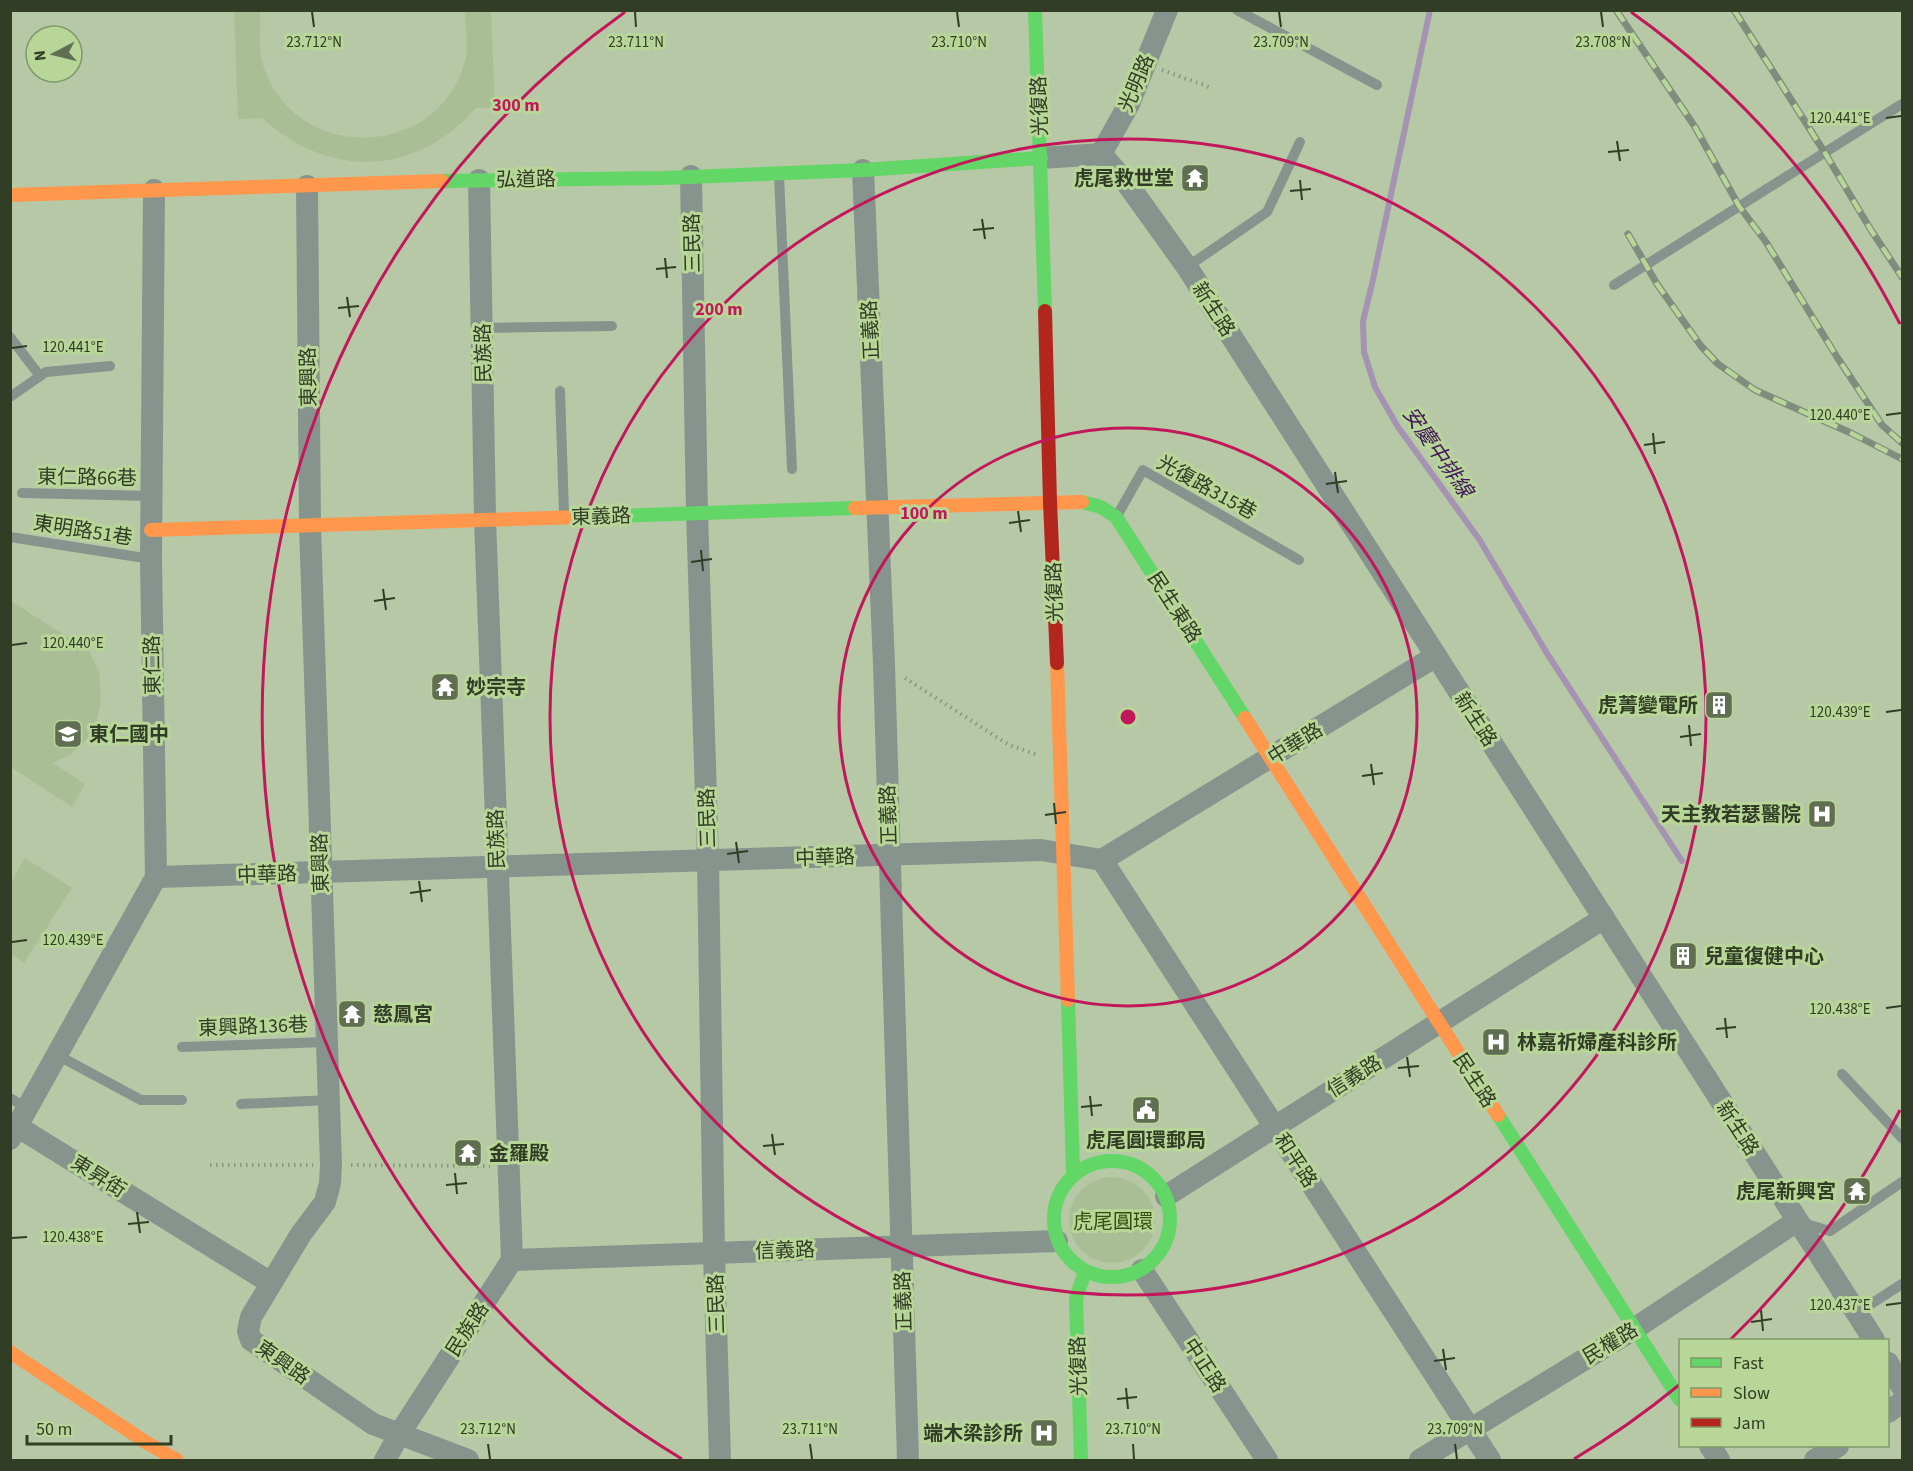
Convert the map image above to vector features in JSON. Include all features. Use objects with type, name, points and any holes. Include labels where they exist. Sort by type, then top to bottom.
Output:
[{"type":"street","name":"光復路","points":[[1035,10],[1050,502],[1062,764],[1073,1173]]},
{"type":"street","name":"光明路","points":[[1101,154],[1129,104],[1167,10]]},
{"type":"street","points":[[1041,158],[1101,154]]},
{"type":"street","name":"新生路","points":[[1101,154],[1126,182],[1186,267],[1873,1339]]},
{"type":"street","name":"弘道路","points":[[10,195],[863,170],[1041,158]]},
{"type":"street","name":"正義路","points":[[863,170],[884,664],[908,1461]]},
{"type":"street","name":"三民路","points":[[691,176],[720,1461]]},
{"type":"street","name":"民族路","points":[[385,1461],[512,1260],[485,519],[479,180]]},
{"type":"street","name":"東興路","points":[[307,186],[310,525],[331,1165],[330,1183],[325,1202],[301,1234],[271,1283],[251,1317],[248,1331],[251,1341],[373,1424],[400,1434]]},
{"type":"street","name":"東仁路","points":[[154,190],[151,560],[156,878]]},
{"type":"street","name":"東義路","points":[[151,530],[1050,502]]},
{"type":"street","name":"民生東路","points":[[1050,502],[1096,503],[1116,517],[1272,757]]},
{"type":"street","name":"中華路","points":[[156,878],[1041,850],[1102,860],[1436,656]]},
{"type":"street","name":"民生路","points":[[1272,757],[1679,1399]]},
{"type":"street","name":"和平路","points":[[1102,860],[1490,1461]]},
{"type":"street","points":[[17,1118],[57,1054],[156,878]]},
{"type":"street","name":"信義路","points":[[1166,1196],[1604,918]]},
{"type":"street","name":"東昇街","points":[[17,1118],[271,1283]]},
{"type":"street","points":[[1116,1161],[1136,1166],[1153,1177],[1166,1196],[1171,1211],[1170,1230],[1165,1247],[1143,1270],[1120,1278],[1102,1278],[1085,1272],[1070,1261],[1057,1241],[1054,1212],[1058,1196],[1073,1173],[1096,1163],[1116,1161]]},
{"type":"street","name":"民權路","points":[[1420,1461],[1634,1329],[1797,1221]]},
{"type":"street","name":"信義路","points":[[512,1260],[1057,1241]]},
{"type":"street","name":"中正路","points":[[1143,1270],[1267,1461]]},
{"type":"street","name":"光復路","points":[[1081,1461],[1076,1298],[1085,1272]]},
{"type":"street","points":[[10,1352],[177,1461]]},
{"type":"street","points":[[1889,1365],[1902,1387]]},
{"type":"street","points":[[1889,1411],[1902,1401]]},
{"type":"street","points":[[400,1434],[468,1461]]},
{"type":"street","points":[[1711,1447],[1719,1461]]},
{"type":"street","points":[[1815,1461],[1836,1447]]},
{"type":"lane","points":[[1237,10],[1377,85]]},
{"type":"lane","points":[[1614,285],[1902,104]]},
{"type":"lane","points":[[1186,267],[1267,212],[1300,142]]},
{"type":"lane","points":[[779,173],[792,468]]},
{"type":"lane","points":[[483,328],[612,326]]},
{"type":"lane","points":[[10,337],[40,376]]},
{"type":"lane","points":[[10,397],[46,372],[110,366]]},
{"type":"lane","points":[[560,391],[564,517]]},
{"type":"lane","name":"光復路315巷","points":[[1116,517],[1143,470],[1299,560]]},
{"type":"lane","name":"東仁路66巷","points":[[22,493],[152,496]]},
{"type":"lane","name":"東明路51巷","points":[[10,537],[151,560]]},
{"type":"lane","name":"東興路136巷","points":[[182,1047],[326,1042]]},
{"type":"lane","points":[[57,1054],[141,1100],[182,1100]]},
{"type":"lane","points":[[1842,1074],[1902,1138]]},
{"type":"lane","points":[[242,1104],[329,1100]]},
{"type":"lane","points":[[1797,1221],[1830,1231],[1902,1182]]},
{"type":"lane","points":[[1857,1313],[1902,1284]]},
{"type":"path","points":[[1144,64],[1212,88]]},
{"type":"path","points":[[884,664],[1009,745],[1062,764]]},
{"type":"path","points":[[210,1165],[509,1166]]},
{"type":"green space","points":[[234,11],[260,11],[261,59],[280,97],[304,120],[334,134],[366,138],[398,132],[427,118],[450,94],[465,61],[467,43],[465,11],[491,11],[495,108],[476,108],[452,131],[426,147],[399,158],[372,162],[344,160],[316,152],[288,138],[262,118],[238,119]]},
{"type":"green space","points":[[11,601],[89,651],[99,671],[101,701],[94,733],[71,754],[53,763],[85,784],[72,807],[11,767]]},
{"type":"green space","points":[[25,858],[72,888],[24,963],[11,954],[11,882]]},
{"type":"green space","name":"虎尾圓環","points":[[1112,1177],[1129,1180],[1143,1189],[1152,1203],[1155,1220],[1152,1237],[1143,1251],[1129,1260],[1112,1263],[1095,1260],[1081,1251],[1072,1237],[1069,1220],[1072,1203],[1081,1189],[1095,1180]]},
{"type":"waterway","name":"安慶中排線","points":[[1430,10],[1363,321],[1364,352],[1375,387],[1398,427],[1479,539],[1548,655],[1682,861]]},
{"type":"railway","points":[[1616,10],[1695,127],[1739,206],[1766,242],[1837,357],[1882,425],[1902,443]]},
{"type":"railway","points":[[1734,10],[1902,277]]},
{"type":"railway","points":[[1628,234],[1657,284],[1701,346],[1718,364],[1755,390],[1851,433],[1902,459]]},
{"type":"traffic: fast","points":[[1035,10],[1045,311]]},
{"type":"traffic: fast","points":[[442,181],[663,178],[863,170],[1041,158]]},
{"type":"traffic: fast","points":[[1082,502],[1101,507],[1116,517],[1245,718]]},
{"type":"traffic: fast","points":[[583,517],[855,508]]},
{"type":"traffic: fast","points":[[1068,1000],[1073,1173]]},
{"type":"traffic: fast","points":[[1498,1115],[1679,1398]]},
{"type":"traffic: fast","points":[[1112,1161],[1134,1165],[1153,1178],[1166,1197],[1170,1219],[1166,1241],[1153,1260],[1134,1273],[1112,1277],[1090,1273],[1071,1260],[1058,1241],[1054,1219],[1058,1197],[1071,1178],[1090,1165],[1112,1161]]},
{"type":"traffic: fast","points":[[1081,1460],[1076,1298],[1085,1272]]},
{"type":"traffic: slow","points":[[10,195],[442,181]]},
{"type":"traffic: slow","points":[[855,508],[1082,502]]},
{"type":"traffic: slow","points":[[151,530],[583,517]]},
{"type":"traffic: slow","points":[[1057,663],[1068,1000]]},
{"type":"traffic: slow","points":[[1245,718],[1498,1115]]},
{"type":"traffic: slow","points":[[10,1352],[147,1443],[177,1460]]},
{"type":"traffic: jam","points":[[1045,311],[1057,663]]},
{"type":"place","name":"虎尾救世堂","points":[[1195,178]]},
{"type":"place","name":"妙宗寺","points":[[445,687]]},
{"type":"place","name":"虎菁變電所","points":[[1719,705]]},
{"type":"place","name":"東仁國中","points":[[68,734]]},
{"type":"place","name":"天主教若瑟醫院","points":[[1822,814]]},
{"type":"place","name":"兒童復健中心","points":[[1683,956]]},
{"type":"place","name":"慈鳳宮","points":[[352,1014]]},
{"type":"place","name":"林嘉祈婦產科診所","points":[[1496,1042]]},
{"type":"place","name":"虎尾圓環郵局","points":[[1146,1110]]},
{"type":"place","name":"金羅殿","points":[[468,1153]]},
{"type":"place","name":"虎尾新興宮","points":[[1857,1191]]},
{"type":"place","name":"端木梁診所","points":[[1044,1433]]}]
